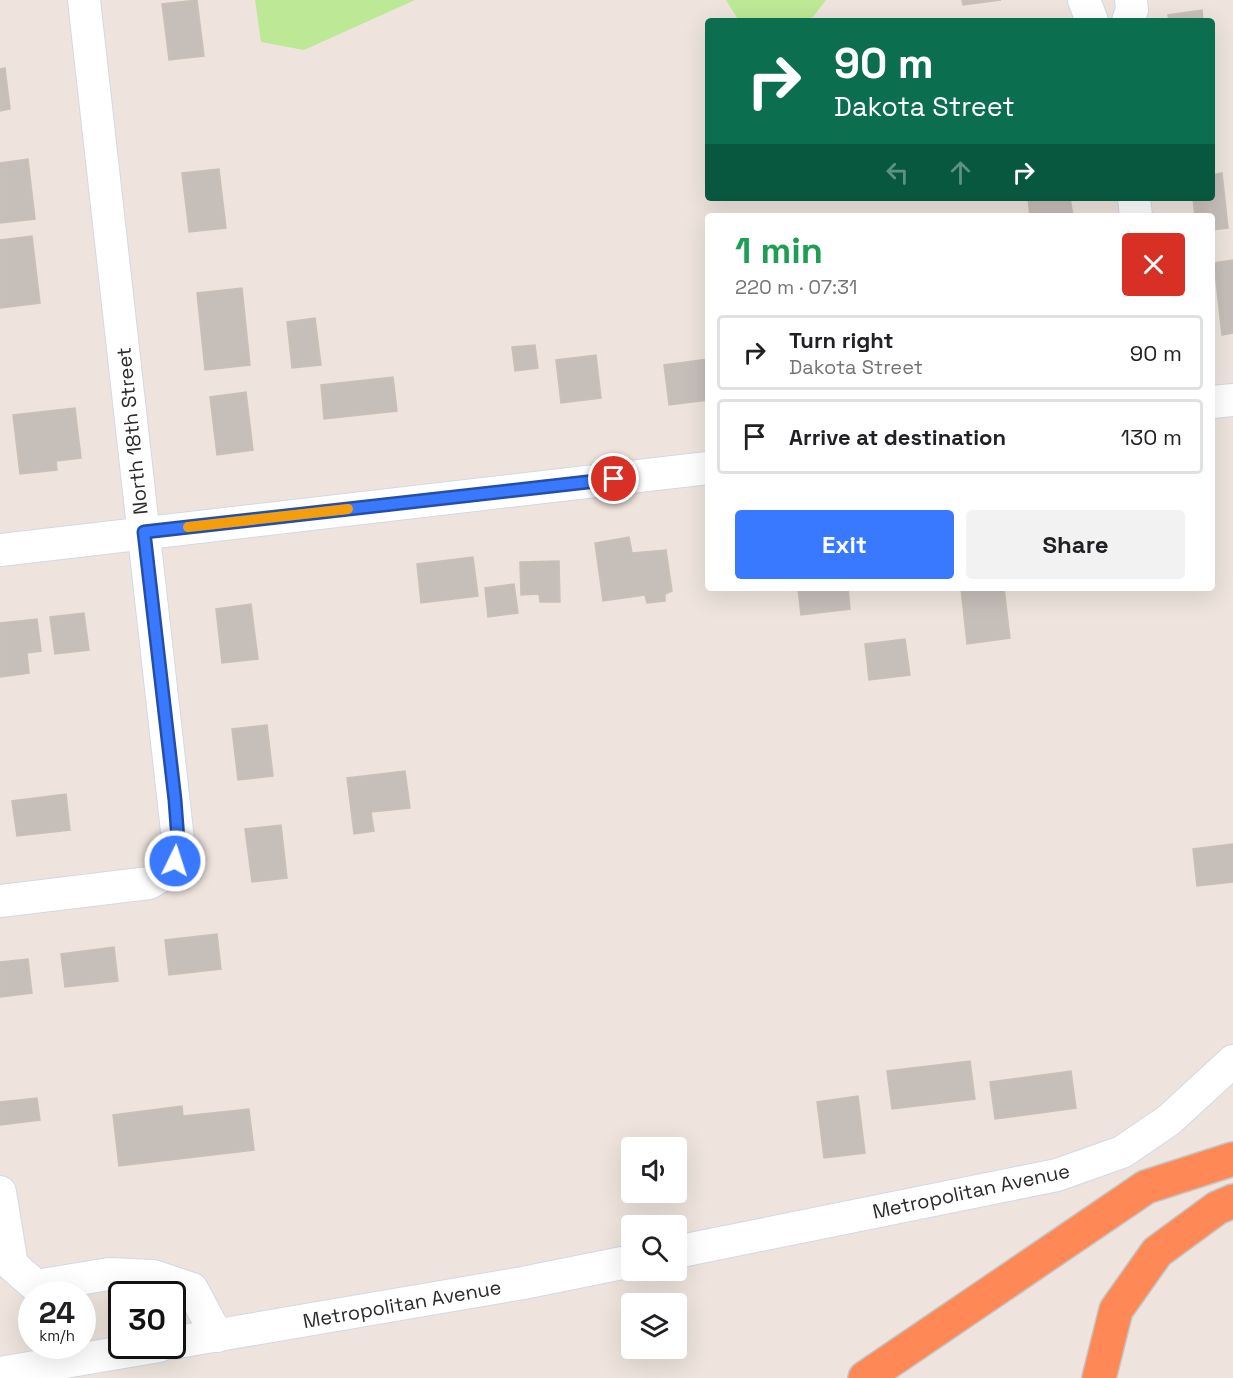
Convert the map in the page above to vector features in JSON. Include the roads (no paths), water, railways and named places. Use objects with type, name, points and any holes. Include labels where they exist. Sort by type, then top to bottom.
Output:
[{"type":"highway","points":[[864,1378],[1146,1187],[1233,1160]]},
{"type":"highway","points":[[1099,1378],[1116,1310],[1157,1252],[1217,1208],[1233,1201]]},
{"type":"street","name":"North 18th Street","points":[[0,901],[149,883],[163,876],[175,861],[178,840],[84,0]]},
{"type":"street","points":[[1084,0],[1091,18]]},
{"type":"street","points":[[1129,18],[1132,10],[1131,0]]},
{"type":"street","points":[[1215,402],[1233,400]]},
{"type":"street","points":[[0,550],[705,468]]},
{"type":"street","name":"Metropolitan Avenue","points":[[687,1250],[1057,1175],[1122,1152],[1169,1120],[1233,1061]]},
{"type":"street","points":[[0,1192],[12,1265],[36,1286],[110,1274],[153,1276],[192,1289],[217,1335]]},
{"type":"street","name":"Metropolitan Avenue","points":[[186,1341],[523,1283],[621,1263]]},
{"type":"street","points":[[0,1373],[108,1355]]}]
